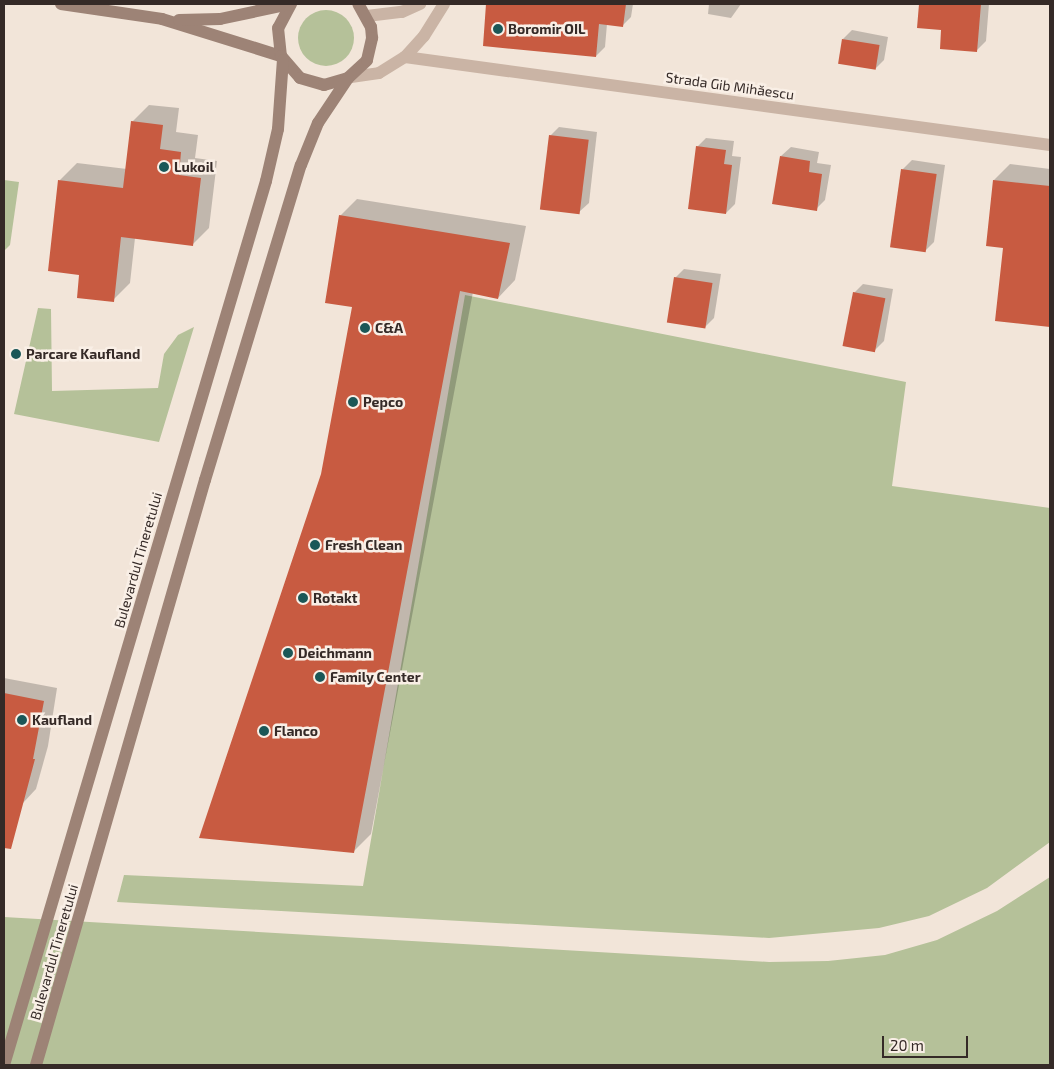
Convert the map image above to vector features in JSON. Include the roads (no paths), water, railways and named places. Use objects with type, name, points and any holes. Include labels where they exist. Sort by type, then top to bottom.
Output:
[{"type":"main road","points":[[61,4],[162,19],[220,19],[290,4]]},
{"type":"main road","name":"Bulevardul Tineretului","points":[[4,1065],[266,181],[278,129],[282,58],[278,28],[290,4]]},
{"type":"main road","name":"Bulevardul Tineretului","points":[[36,1065],[82,913],[205,480],[301,165],[318,123],[349,78],[360,69],[371,49],[372,38],[363,8]]},
{"type":"main road","points":[[162,19],[282,58],[290,70],[312,83],[324,85],[349,78]]},
{"type":"street","points":[[363,8],[402,12],[420,4]]},
{"type":"street","points":[[349,78],[379,73],[405,57],[424,36],[444,4]]},
{"type":"street","name":"Strada Gib Mihăescu","points":[[405,57],[1050,145]]},
{"type":"place","name":"Boromir OIL","points":[[498,29]]},
{"type":"place","name":"Lukoil","points":[[164,167]]},
{"type":"place","name":"C&A","points":[[365,328]]},
{"type":"place","name":"Parcare Kaufland","points":[[16,354]]},
{"type":"place","name":"Pepco","points":[[353,402]]},
{"type":"place","name":"Fresh Clean","points":[[315,545]]},
{"type":"place","name":"Rotakt","points":[[303,598]]},
{"type":"place","name":"Deichmann","points":[[288,653]]},
{"type":"place","name":"Family Center","points":[[320,677]]},
{"type":"place","name":"Kaufland","points":[[22,720]]},
{"type":"place","name":"Flanco","points":[[264,731]]}]
